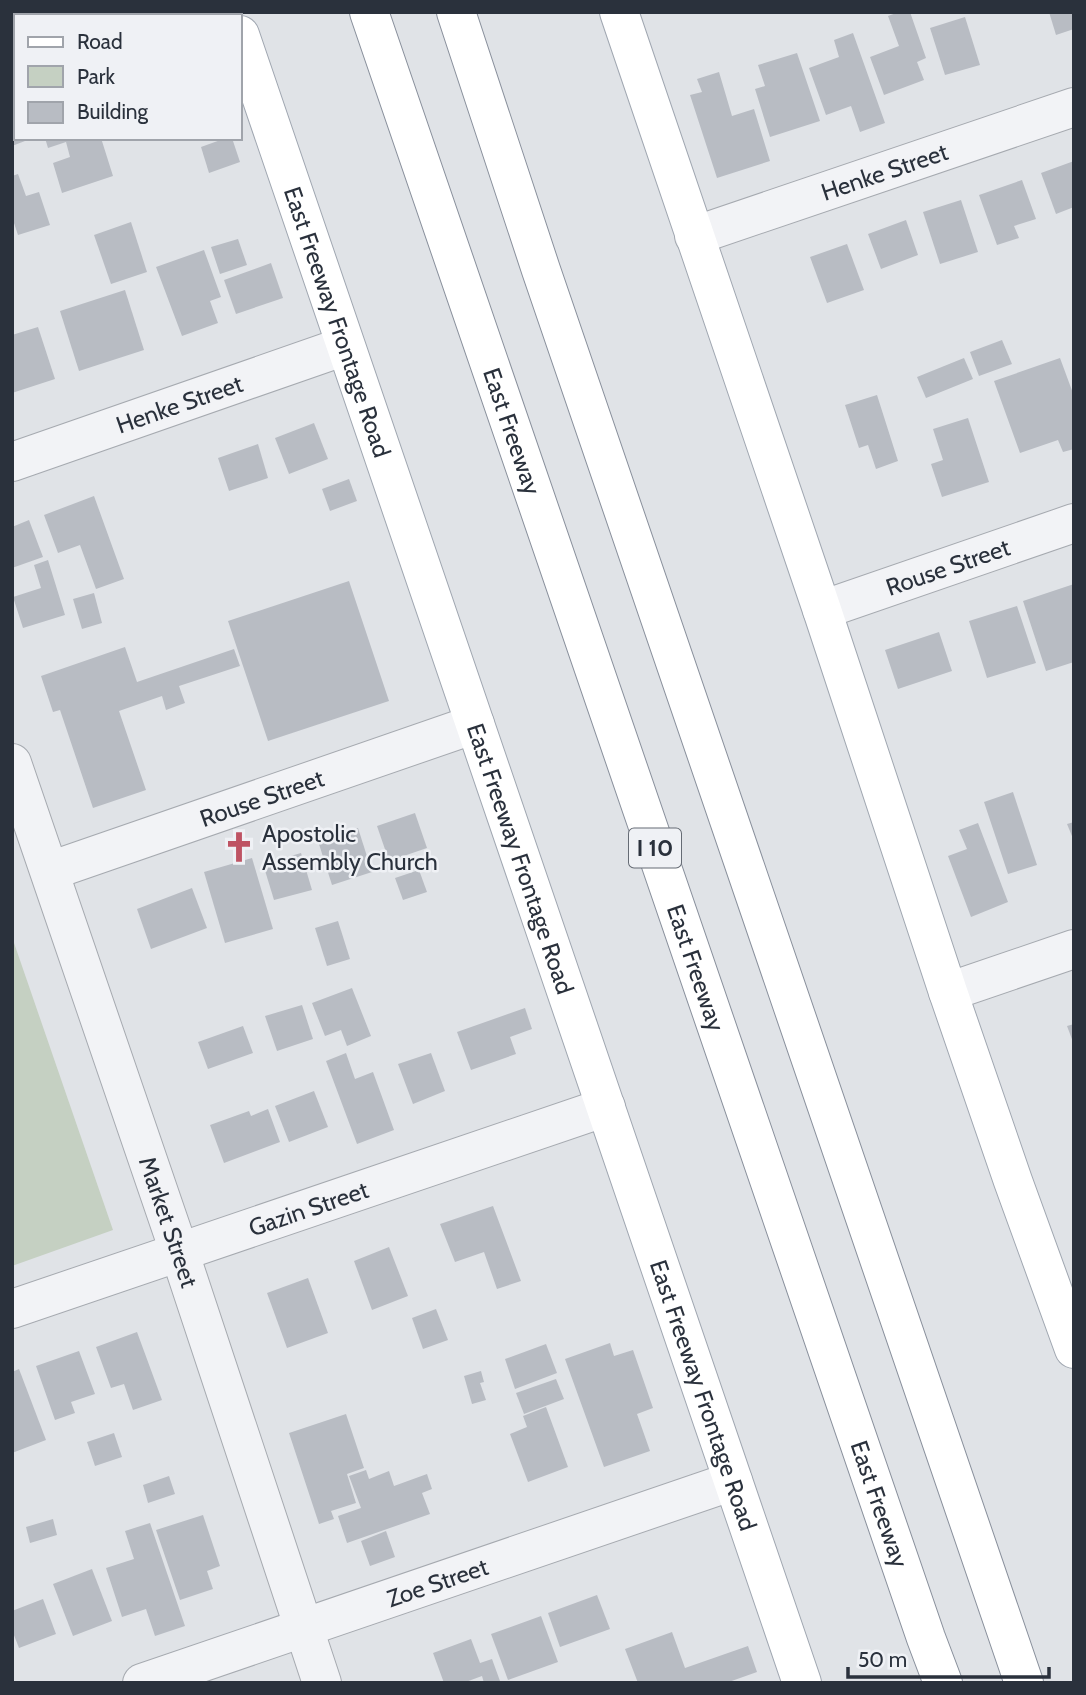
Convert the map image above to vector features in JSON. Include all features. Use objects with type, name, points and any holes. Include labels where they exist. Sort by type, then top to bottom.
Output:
[{"type":"main road","name":"East Freeway","points":[[369,12],[943,1683]]},
{"type":"main road","points":[[456,12],[550,297],[1024,1683]]},
{"type":"main road","points":[[619,12],[822,610],[948,992],[1074,1349]]},
{"type":"main road","name":"East Freeway Frontage Road","points":[[242,41],[802,1683]]},
{"type":"street","name":"Henke Street","points":[[694,236],[1074,107]]},
{"type":"street","name":"Henke Street","points":[[12,462],[345,346]]},
{"type":"street","name":"Rouse Street","points":[[822,610],[1074,523]]},
{"type":"street","name":"Rouse Street","points":[[50,872],[475,724]]},
{"type":"street","name":"Market Street","points":[[12,763],[179,1251],[322,1683]]},
{"type":"street","points":[[948,992],[1074,949]]},
{"type":"street","name":"Gazin Street","points":[[12,1309],[606,1107]]},
{"type":"street","name":"Zoe Street","points":[[142,1683],[733,1481]]},
{"type":"green space","points":[[12,937],[113,1230],[12,1266]]},
{"type":"building","points":[[910,12],[926,58],[917,62],[924,80],[884,95],[870,57],[899,46],[888,16]]},
{"type":"building","points":[[1049,12],[1074,12],[1074,29],[1056,35]]},
{"type":"building","points":[[965,17],[980,65],[945,75],[930,28]]},
{"type":"building","points":[[853,33],[885,123],[860,132],[851,106],[826,115],[809,68],[839,57],[834,40]]},
{"type":"building","points":[[797,53],[820,121],[770,137],[755,89],[765,86],[758,65]]},
{"type":"building","points":[[719,72],[732,116],[754,109],[770,161],[717,178],[690,95],[702,92],[697,79]]},
{"type":"building","points":[[12,107],[14,140],[25,141],[12,146]]},
{"type":"building","points":[[46,140],[102,140],[113,176],[62,193],[53,163],[70,157],[66,142],[48,148]]},
{"type":"building","points":[[220,140],[233,140],[240,162],[209,173],[201,147]]},
{"type":"building","points":[[1074,161],[1074,207],[1056,214],[1041,173]]},
{"type":"building","points":[[18,174],[26,196],[39,192],[50,225],[18,235],[12,217],[12,176]]},
{"type":"building","points":[[1022,180],[1036,219],[1014,226],[1019,238],[997,245],[979,195]]},
{"type":"building","points":[[961,200],[978,252],[940,264],[923,212]]},
{"type":"building","points":[[906,220],[918,255],[881,269],[868,234]]},
{"type":"building","points":[[131,222],[147,272],[111,284],[94,235]]},
{"type":"building","points":[[238,239],[247,265],[220,274],[211,247]]},
{"type":"building","points":[[847,244],[864,290],[827,303],[810,257]]},
{"type":"building","points":[[204,250],[221,297],[210,301],[218,323],[182,336],[156,267]]},
{"type":"building","points":[[271,263],[283,298],[236,314],[224,280]]},
{"type":"building","points":[[125,290],[144,350],[79,371],[60,311]]},
{"type":"building","points":[[38,327],[55,379],[12,393],[12,335]]},
{"type":"building","points":[[1002,340],[1012,364],[979,376],[970,352]]},
{"type":"building","points":[[964,358],[973,379],[926,398],[917,377]]},
{"type":"building","points":[[1060,358],[1074,396],[1074,449],[1063,452],[1058,440],[1020,453],[994,381]]},
{"type":"building","points":[[877,395],[898,461],[876,469],[868,445],[859,448],[845,405]]},
{"type":"building","points":[[968,418],[989,482],[942,497],[931,464],[943,460],[933,429]]},
{"type":"building","points":[[314,423],[328,459],[289,474],[275,438]]},
{"type":"building","points":[[258,444],[268,478],[229,491],[218,458]]},
{"type":"building","points":[[349,479],[357,501],[330,511],[322,489]]},
{"type":"building","points":[[94,496],[124,579],[96,589],[80,545],[58,553],[44,515]]},
{"type":"building","points":[[29,520],[43,557],[12,568],[12,527]]},
{"type":"building","points":[[48,560],[65,615],[23,628],[13,597],[41,588],[34,565]]},
{"type":"building","points":[[349,581],[389,701],[268,741],[228,621]]},
{"type":"building","points":[[1074,584],[1074,662],[1046,671],[1023,601]]},
{"type":"building","points":[[94,593],[102,623],[82,629],[73,599]]},
{"type":"building","points":[[1017,606],[1036,663],[987,678],[969,621]]},
{"type":"building","points":[[939,632],[952,671],[898,689],[885,650]]},
{"type":"building","points":[[125,647],[137,682],[234,649],[240,666],[179,686],[185,703],[166,710],[162,696],[119,711],[146,790],[93,808],[60,710],[53,712],[41,676]]},
{"type":"building","points":[[1013,792],[1037,865],[1008,874],[984,802]]},
{"type":"building","points":[[415,813],[427,848],[389,861],[377,826]]},
{"type":"building","points":[[1074,822],[1074,841],[1067,824]]},
{"type":"building","points":[[978,823],[1008,902],[971,917],[948,856],[967,849],[959,830]]},
{"type":"building","points":[[358,828],[372,872],[332,885],[318,841]]},
{"type":"building","points":[[301,853],[312,890],[274,900],[263,864]]},
{"type":"building","points":[[252,858],[273,929],[225,943],[204,872]]},
{"type":"building","points":[[419,870],[427,892],[403,900],[395,878]]},
{"type":"building","points":[[192,888],[207,928],[151,949],[137,909]]},
{"type":"building","points":[[338,921],[350,959],[327,966],[315,928]]},
{"type":"building","points":[[352,988],[371,1036],[347,1046],[341,1030],[325,1036],[312,1003]]},
{"type":"building","points":[[302,1005],[313,1039],[277,1051],[265,1016]]},
{"type":"building","points":[[525,1008],[532,1029],[510,1037],[516,1054],[471,1070],[457,1032]]},
{"type":"building","points":[[1074,1024],[1074,1042],[1073,1042],[1067,1026]]},
{"type":"building","points":[[243,1026],[253,1053],[208,1069],[198,1042]]},
{"type":"building","points":[[346,1053],[355,1079],[373,1072],[394,1130],[357,1144],[326,1061]]},
{"type":"building","points":[[431,1053],[445,1091],[413,1104],[398,1064]]},
{"type":"building","points":[[314,1091],[328,1127],[289,1142],[275,1106]]},
{"type":"building","points":[[268,1109],[280,1142],[224,1163],[210,1125],[249,1111],[251,1116]]},
{"type":"building","points":[[493,1206],[521,1281],[497,1289],[484,1252],[455,1262],[440,1224]]},
{"type":"building","points":[[389,1247],[408,1296],[372,1310],[354,1261]]},
{"type":"building","points":[[308,1278],[328,1333],[287,1348],[267,1293]]},
{"type":"building","points":[[436,1309],[448,1340],[423,1349],[412,1318]]},
{"type":"building","points":[[137,1332],[162,1400],[133,1410],[124,1384],[111,1388],[96,1347]]},
{"type":"building","points":[[610,1343],[614,1356],[633,1350],[653,1408],[637,1414],[650,1451],[604,1467],[565,1359]]},
{"type":"building","points":[[546,1344],[557,1373],[515,1389],[505,1359]]},
{"type":"building","points":[[79,1351],[95,1394],[71,1402],[75,1413],[55,1420],[36,1366]]},
{"type":"building","points":[[19,1369],[46,1440],[12,1453],[12,1372]]},
{"type":"building","points":[[481,1371],[484,1382],[480,1383],[486,1400],[472,1404],[464,1376]]},
{"type":"building","points":[[556,1379],[564,1399],[524,1414],[516,1393]]},
{"type":"building","points":[[546,1407],[568,1467],[528,1482],[510,1434],[527,1427],[523,1416]]},
{"type":"building","points":[[346,1414],[364,1468],[347,1474],[356,1503],[331,1511],[334,1519],[319,1524],[289,1433]]},
{"type":"building","points":[[114,1433],[122,1457],[95,1466],[87,1442]]},
{"type":"building","points":[[366,1470],[369,1479],[389,1471],[394,1486],[427,1474],[432,1489],[422,1493],[430,1514],[347,1543],[338,1516],[361,1508],[349,1476]]},
{"type":"building","points":[[169,1476],[175,1494],[148,1503],[143,1485]]},
{"type":"building","points":[[203,1515],[220,1566],[207,1571],[213,1589],[180,1600],[156,1530]]},
{"type":"building","points":[[53,1519],[57,1535],[30,1543],[26,1527]]},
{"type":"building","points":[[150,1523],[185,1626],[155,1636],[146,1609],[122,1617],[106,1568],[134,1559],[125,1531]]},
{"type":"building","points":[[386,1531],[395,1557],[370,1566],[361,1541]]},
{"type":"building","points":[[92,1569],[112,1621],[73,1636],[53,1584]]},
{"type":"building","points":[[597,1595],[610,1629],[560,1647],[548,1613]]},
{"type":"building","points":[[43,1599],[56,1634],[19,1648],[12,1630],[12,1611]]},
{"type":"building","points":[[541,1616],[558,1662],[508,1680],[491,1634]]},
{"type":"building","points":[[672,1632],[685,1668],[748,1646],[757,1672],[726,1683],[638,1683],[625,1649]]},
{"type":"building","points":[[471,1639],[480,1663],[492,1659],[500,1681],[484,1683],[482,1676],[463,1683],[444,1683],[433,1653]]},
{"type":"place","name":"Apostolic Assembly Church","points":[[239,847]]}]
